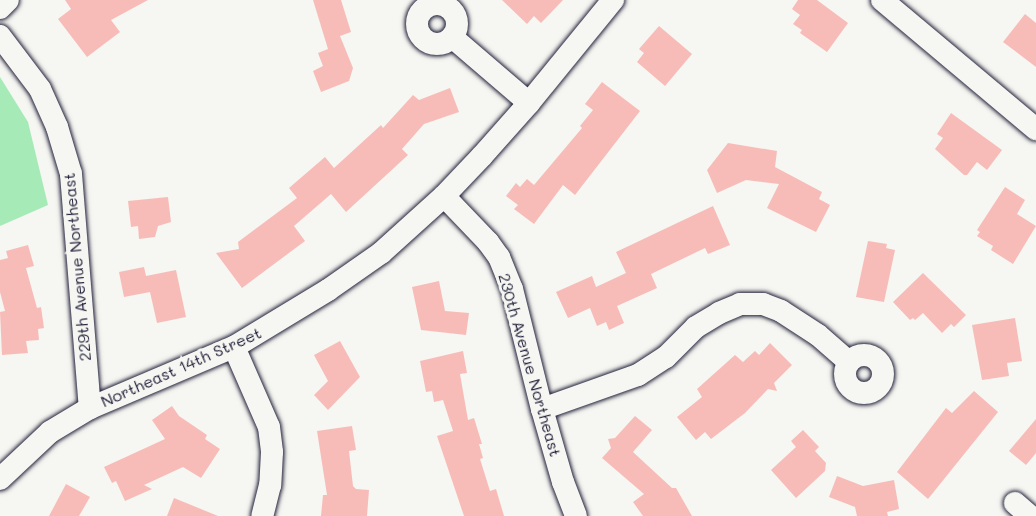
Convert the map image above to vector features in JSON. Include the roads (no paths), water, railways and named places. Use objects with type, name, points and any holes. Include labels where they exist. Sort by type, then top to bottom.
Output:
[{"type":"street","points":[[0,8],[8,0]]},
{"type":"street","name":"Northeast 14th Street","points":[[0,479],[50,432],[90,408],[234,347],[310,302],[372,259],[444,196],[529,103],[613,0]]},
{"type":"street","points":[[882,0],[1036,129]]},
{"type":"street","name":"229th Avenue Northeast","points":[[0,36],[40,89],[57,127],[71,174],[90,408]]},
{"type":"street","points":[[452,37],[529,103]]},
{"type":"street","name":"230th Avenue Northeast","points":[[444,196],[488,242],[499,257],[512,289],[542,409],[563,482],[576,516]]},
{"type":"street","points":[[542,409],[655,367],[696,327],[740,304],[763,304],[781,311],[818,335],[849,362]]},
{"type":"street","points":[[234,347],[269,427],[272,453],[270,485],[262,516]]}]
